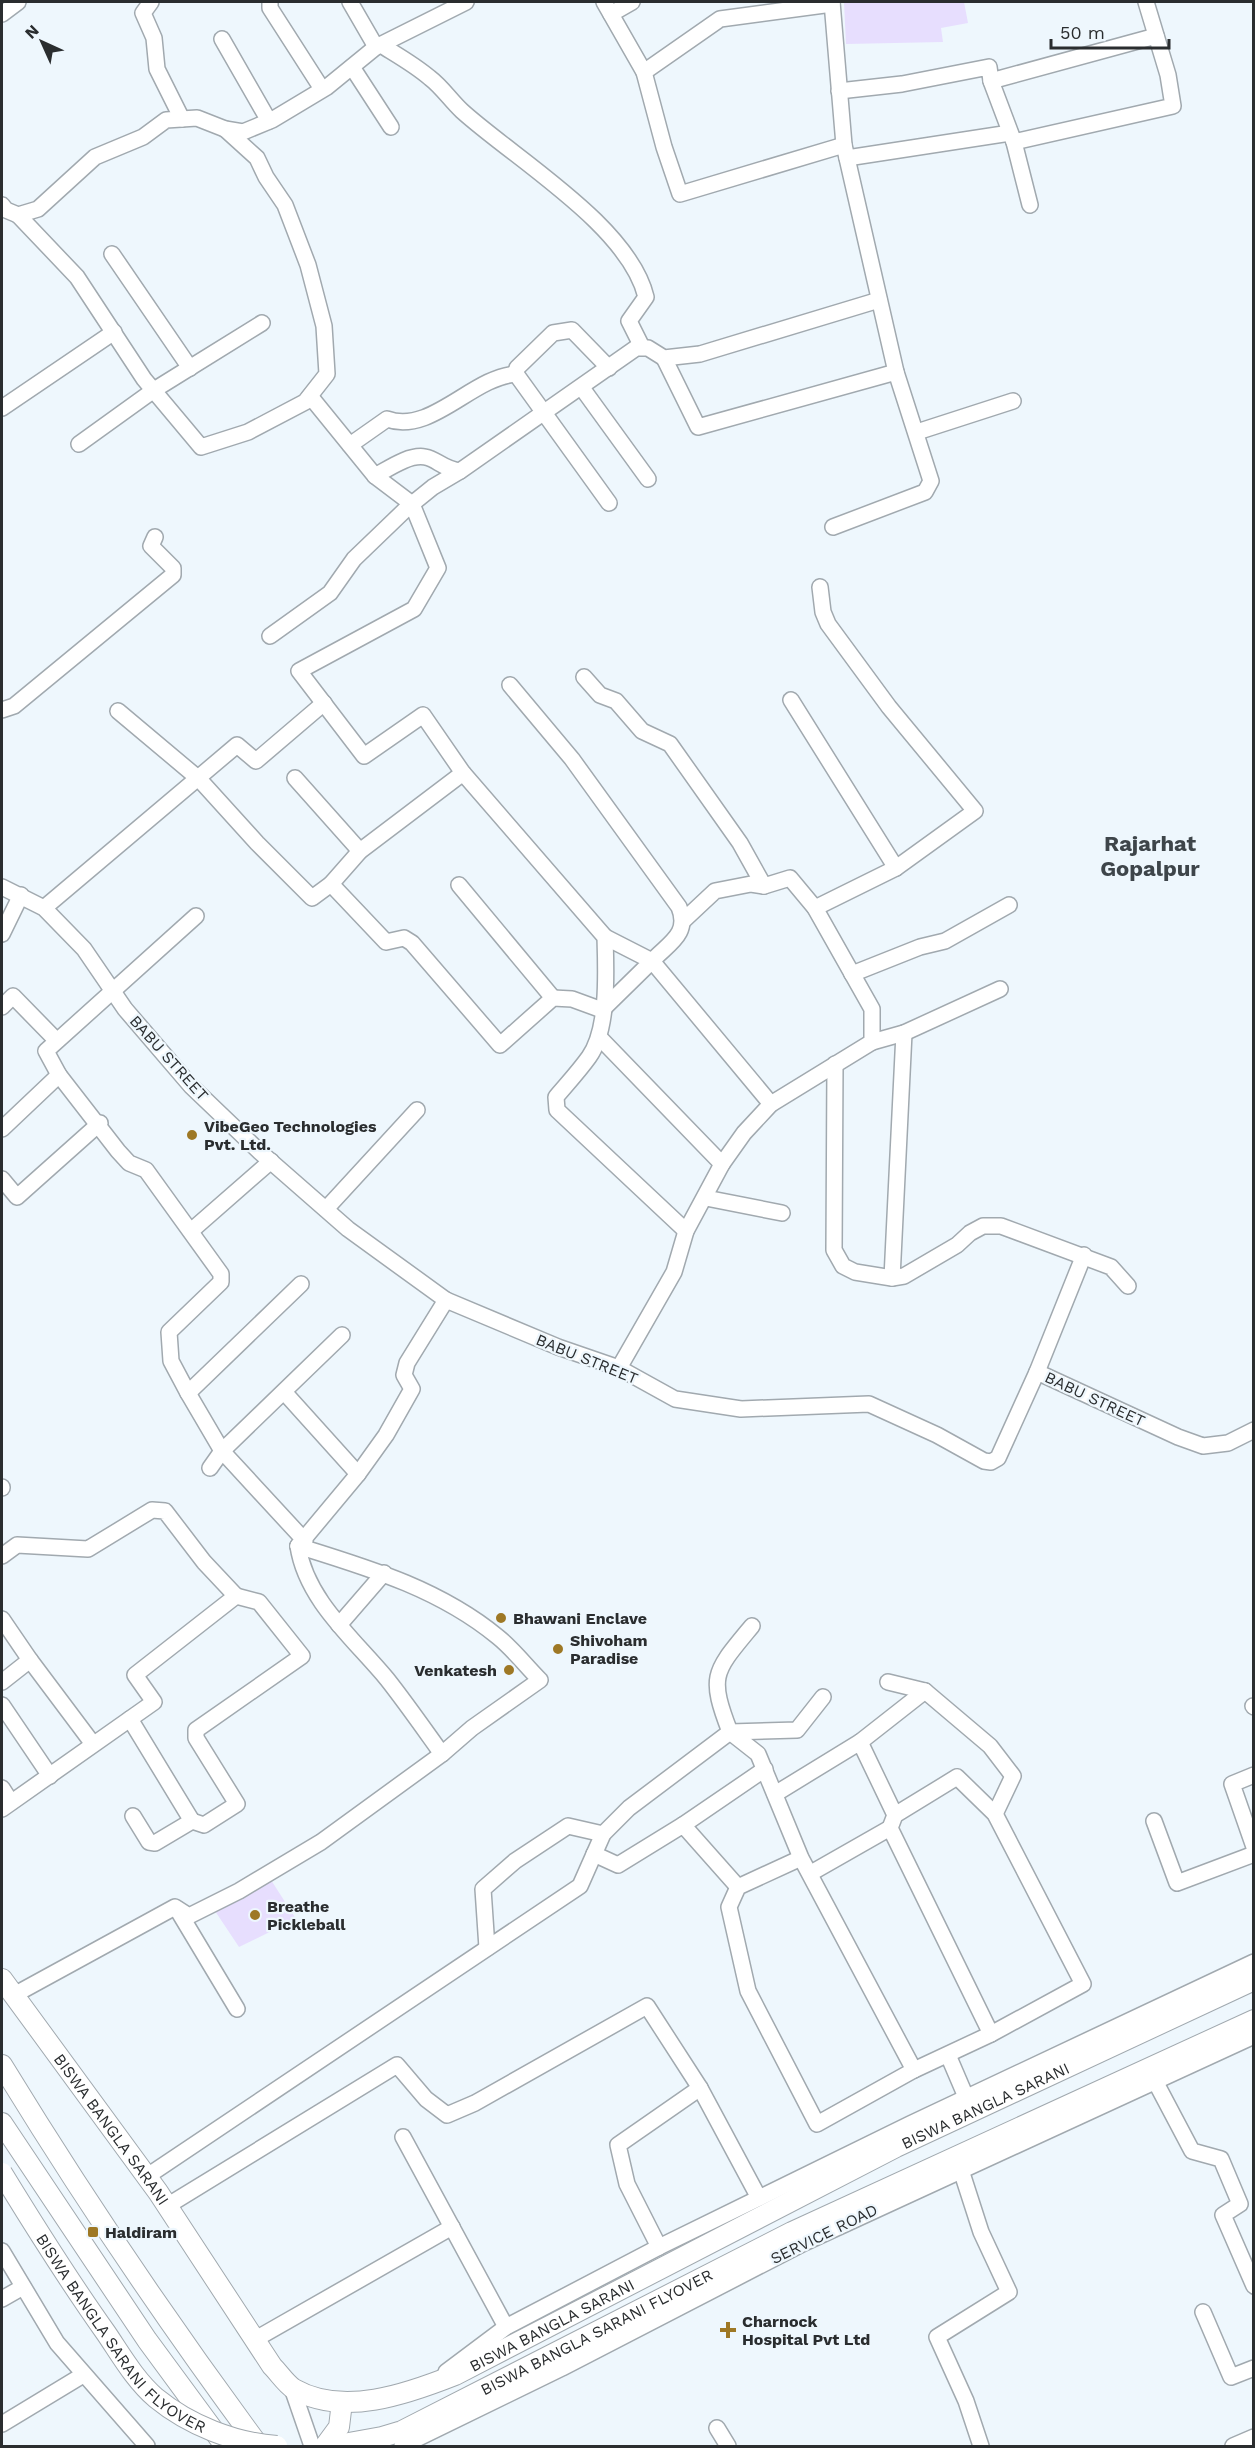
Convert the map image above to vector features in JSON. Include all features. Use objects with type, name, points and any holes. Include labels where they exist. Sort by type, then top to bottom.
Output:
[{"type":"main road","name":"BISWA BANGLA SARANI","points":[[2,1979],[167,2206],[254,2340],[292,2388],[306,2395],[342,2402],[378,2399],[427,2386],[552,2326],[897,2147],[1254,1980]]},
{"type":"main road","name":"BISWA BANGLA SARANI","points":[[858,2210],[1254,2020]]},
{"type":"main road","points":[[2,2066],[57,2155],[171,2325],[260,2446]]},
{"type":"main road","points":[[2,2123],[147,2340],[225,2446]]},
{"type":"main road","name":"BISWA BANGLA SARANI FLYOVER","points":[[2,2173],[57,2261],[140,2383],[171,2409],[197,2424],[234,2438],[277,2446]]},
{"type":"main road","name":"BISWA BANGLA SARANI FLYOVER","points":[[332,2446],[382,2437],[410,2427],[792,2232],[858,2210]]},
{"type":"main road","points":[[325,2446],[339,2427],[342,2402]]},
{"type":"street","points":[[2,14],[18,2]]},
{"type":"street","points":[[152,2],[143,13],[154,38],[157,69],[182,119]]},
{"type":"street","points":[[270,2],[270,8],[322,89]]},
{"type":"street","points":[[350,2],[379,46],[430,78],[463,111],[609,233],[633,264],[644,288],[646,297],[629,321],[642,347]]},
{"type":"street","points":[[18,215],[38,209],[95,157],[143,137],[166,120],[197,118],[225,129],[243,132],[269,121],[322,89],[379,46],[466,2]]},
{"type":"street","points":[[632,2],[608,8],[644,72],[664,147],[680,194],[846,152],[1012,138],[1173,106],[1168,75],[1146,2]]},
{"type":"street","points":[[644,72],[720,19],[832,3],[846,152],[896,372],[931,481],[925,492],[832,527]]},
{"type":"street","points":[[992,81],[1156,36]]},
{"type":"street","points":[[222,39],[269,121]]},
{"type":"street","points":[[352,67],[392,127]]},
{"type":"street","points":[[839,91],[902,84],[990,67],[992,81],[1012,138],[1030,205]]},
{"type":"street","points":[[2,206],[18,215],[77,277],[154,390],[201,447],[248,432],[305,402],[327,374],[324,326],[308,265],[285,205],[266,177],[257,158],[225,129]]},
{"type":"street","points":[[112,254],[190,368]]},
{"type":"street","points":[[270,636],[330,593],[354,559],[412,504],[582,388],[636,348],[642,347],[664,358],[700,354],[879,300]]},
{"type":"street","points":[[80,444],[154,390],[262,323]]},
{"type":"street","points":[[609,368],[572,330],[553,333],[516,368],[516,374],[546,412],[609,503]]},
{"type":"street","points":[[2,408],[114,332]]},
{"type":"street","points":[[664,358],[698,427],[896,372]]},
{"type":"street","points":[[350,445],[387,418],[399,423],[423,418],[494,378],[516,374]]},
{"type":"street","points":[[582,388],[648,479]]},
{"type":"street","points":[[310,396],[375,476],[412,504],[438,568],[414,609],[299,671],[364,756],[423,715],[463,773],[604,937],[652,962],[771,1104]]},
{"type":"street","points":[[917,432],[1013,401]]},
{"type":"street","points":[[375,476],[410,459],[424,457],[446,470],[460,471]]},
{"type":"street","points":[[2,710],[14,706],[173,575],[173,568],[151,546],[155,537]]},
{"type":"street","points":[[815,909],[896,868],[975,811],[889,707],[828,624],[823,612],[820,587]]},
{"type":"street","points":[[584,677],[600,695],[616,700],[642,731],[670,744],[740,843],[764,886]]},
{"type":"street","points":[[510,685],[572,759],[679,907],[684,920],[683,930],[602,1010]]},
{"type":"street","points":[[792,700],[896,868]]},
{"type":"street","points":[[44,908],[237,745],[256,761],[324,703]]},
{"type":"street","points":[[118,711],[199,779],[257,843],[312,898],[331,884],[360,851],[463,773]]},
{"type":"street","points":[[295,778],[360,851]]},
{"type":"street","points":[[684,920],[715,891],[751,884],[764,886],[790,878],[815,909],[872,1009],[873,1042]]},
{"type":"street","points":[[331,884],[386,942],[404,938],[412,943],[500,1045],[553,998],[572,999],[602,1010]]},
{"type":"street","points":[[459,885],[553,998]]},
{"type":"street","name":"BABU STREET","points":[[2,887],[44,908],[84,949],[125,1009],[191,1086],[271,1161],[348,1229],[446,1300],[558,1347],[619,1368],[675,1399],[741,1409],[869,1404],[937,1435],[984,1461],[991,1462],[998,1458],[1037,1372],[1178,1437],[1203,1446],[1228,1443],[1254,1430]]},
{"type":"street","points":[[2,934],[21,895]]},
{"type":"street","points":[[852,974],[920,947],[945,941],[1010,905]]},
{"type":"street","points":[[175,1907],[189,1916],[239,1891],[321,1842],[442,1754],[472,1728],[540,1680],[498,1637],[419,1587],[302,1543],[222,1451],[171,1361],[169,1332],[221,1282],[221,1274],[146,1170],[129,1162],[100,1123],[59,1075],[46,1052],[56,1040],[114,992],[196,916]]},
{"type":"street","points":[[604,937],[606,963],[599,1037],[590,1056],[556,1097],[557,1110],[686,1231]]},
{"type":"street","points":[[619,1368],[674,1272],[686,1231],[706,1198],[722,1164],[744,1132],[771,1104],[873,1042],[904,1033],[1000,989]]},
{"type":"street","points":[[2,1007],[13,996],[56,1040]]},
{"type":"street","points":[[892,1278],[904,1033]]},
{"type":"street","points":[[599,1037],[722,1164]]},
{"type":"street","points":[[835,1064],[834,1250],[843,1266],[855,1272],[892,1278],[919,1269],[983,1226],[1002,1226],[1111,1267],[1128,1286]]},
{"type":"street","points":[[2,1130],[59,1075]]},
{"type":"street","points":[[326,1209],[417,1110]]},
{"type":"street","points":[[2,1179],[17,1197],[100,1123]]},
{"type":"street","points":[[191,1231],[271,1161]]},
{"type":"street","points":[[706,1198],[782,1213]]},
{"type":"street","points":[[1037,1372],[1084,1255]]},
{"type":"street","points":[[188,1393],[301,1284]]},
{"type":"street","points":[[442,1754],[387,1679],[339,1625],[303,1570],[302,1543],[358,1474],[386,1435],[412,1389],[404,1375],[407,1363],[446,1300]]},
{"type":"street","points":[[210,1468],[222,1451],[285,1393],[342,1335]]},
{"type":"street","points":[[285,1393],[358,1474]]},
{"type":"street","points":[[2,1556],[17,1545],[88,1549],[152,1510],[165,1511],[204,1562],[236,1596],[259,1602],[302,1656],[196,1730],[196,1738],[237,1804],[204,1825],[192,1821],[130,1719]]},
{"type":"street","points":[[339,1625],[384,1573]]},
{"type":"street","points":[[2,1788],[6,1806],[154,1702],[135,1675],[236,1596]]},
{"type":"street","points":[[2,1619],[93,1744]]},
{"type":"street","points":[[752,1626],[729,1654],[715,1680],[717,1700],[730,1732],[759,1754],[801,1858],[914,2070]]},
{"type":"street","points":[[2,1682],[30,1660]]},
{"type":"street","points":[[888,1682],[925,1691],[990,1746],[1013,1776],[995,1814]]},
{"type":"street","points":[[775,1794],[860,1742],[925,1691]]},
{"type":"street","points":[[146,2177],[580,1886],[603,1834],[629,1808],[730,1732],[796,1730],[822,1697]]},
{"type":"street","points":[[2,1705],[50,1776]]},
{"type":"street","points":[[860,1742],[892,1821],[991,2034]]},
{"type":"street","points":[[594,1854],[618,1865],[683,1825],[765,1769]]},
{"type":"street","points":[[1254,1775],[1232,1784],[1254,1847]]},
{"type":"street","points":[[801,1858],[738,1887],[729,1907],[748,1991],[817,2124],[914,2070],[991,2034],[1083,1984],[995,1814],[957,1777],[811,1873]]},
{"type":"street","points":[[133,1816],[149,1842],[155,1843],[192,1821]]},
{"type":"street","points":[[1154,1821],[1177,1883],[1254,1854]]},
{"type":"street","points":[[683,1825],[738,1887]]},
{"type":"street","points":[[487,1948],[483,1889],[515,1861],[568,1826],[603,1834]]},
{"type":"street","points":[[14,1995],[175,1907]]},
{"type":"street","points":[[175,1907],[237,2009]]},
{"type":"street","points":[[427,2386],[507,2327],[659,2247],[966,2097],[1254,1962]]},
{"type":"street","points":[[167,2206],[397,2065],[426,2099],[447,2115],[475,2103],[647,2006],[700,2088],[759,2198]]},
{"type":"street","name":"SERVICE ROAD","points":[[402,2446],[858,2210],[961,2170],[1254,2036]]},
{"type":"street","points":[[948,2055],[966,2097]]},
{"type":"street","points":[[1155,2081],[1192,2151],[1221,2159],[1240,2204],[1223,2215],[1254,2286]]},
{"type":"street","points":[[659,2247],[627,2184],[618,2145],[700,2088]]},
{"type":"street","points":[[403,2137],[507,2327]]},
{"type":"street","points":[[961,2170],[981,2232],[1009,2292],[937,2337],[966,2401],[981,2446]]},
{"type":"street","points":[[254,2340],[452,2227]]},
{"type":"street","points":[[2,2251],[57,2343],[147,2446]]},
{"type":"street","points":[[2,2299],[23,2287]]},
{"type":"street","points":[[1203,2312],[1231,2377],[1254,2367]]},
{"type":"street","points":[[2,2424],[84,2375]]},
{"type":"street","points":[[292,2388],[312,2446]]},
{"type":"street","points":[[717,2428],[728,2446]]},
{"type":"street","points":[[1233,2446],[1254,2437]]},
{"type":"shaded area","points":[[844,2],[964,2],[968,23],[941,28],[943,42],[846,44]]},
{"type":"shaded area","name":"Breathe Pickleball","points":[[271,1880],[296,1919],[239,1947],[215,1911]]},
{"type":"place","name":"VibeGeo Technologies Pvt. Ltd.","points":[[192,1135]]},
{"type":"place","name":"Bhawani Enclave","points":[[501,1618]]},
{"type":"place","name":"Shivoham Paradise","points":[[558,1649]]},
{"type":"place","name":"Venkatesh","points":[[509,1670]]},
{"type":"place","name":"Breathe Pickleball","points":[[255,1915]]},
{"type":"place","name":"Haldiram","points":[[93,2232]]},
{"type":"place","name":"Charnock Hospital Pvt Ltd","points":[[728,2330]]},
{"type":"district","name":"Rajarhat Gopalpur","points":[[1150,856]]}]
